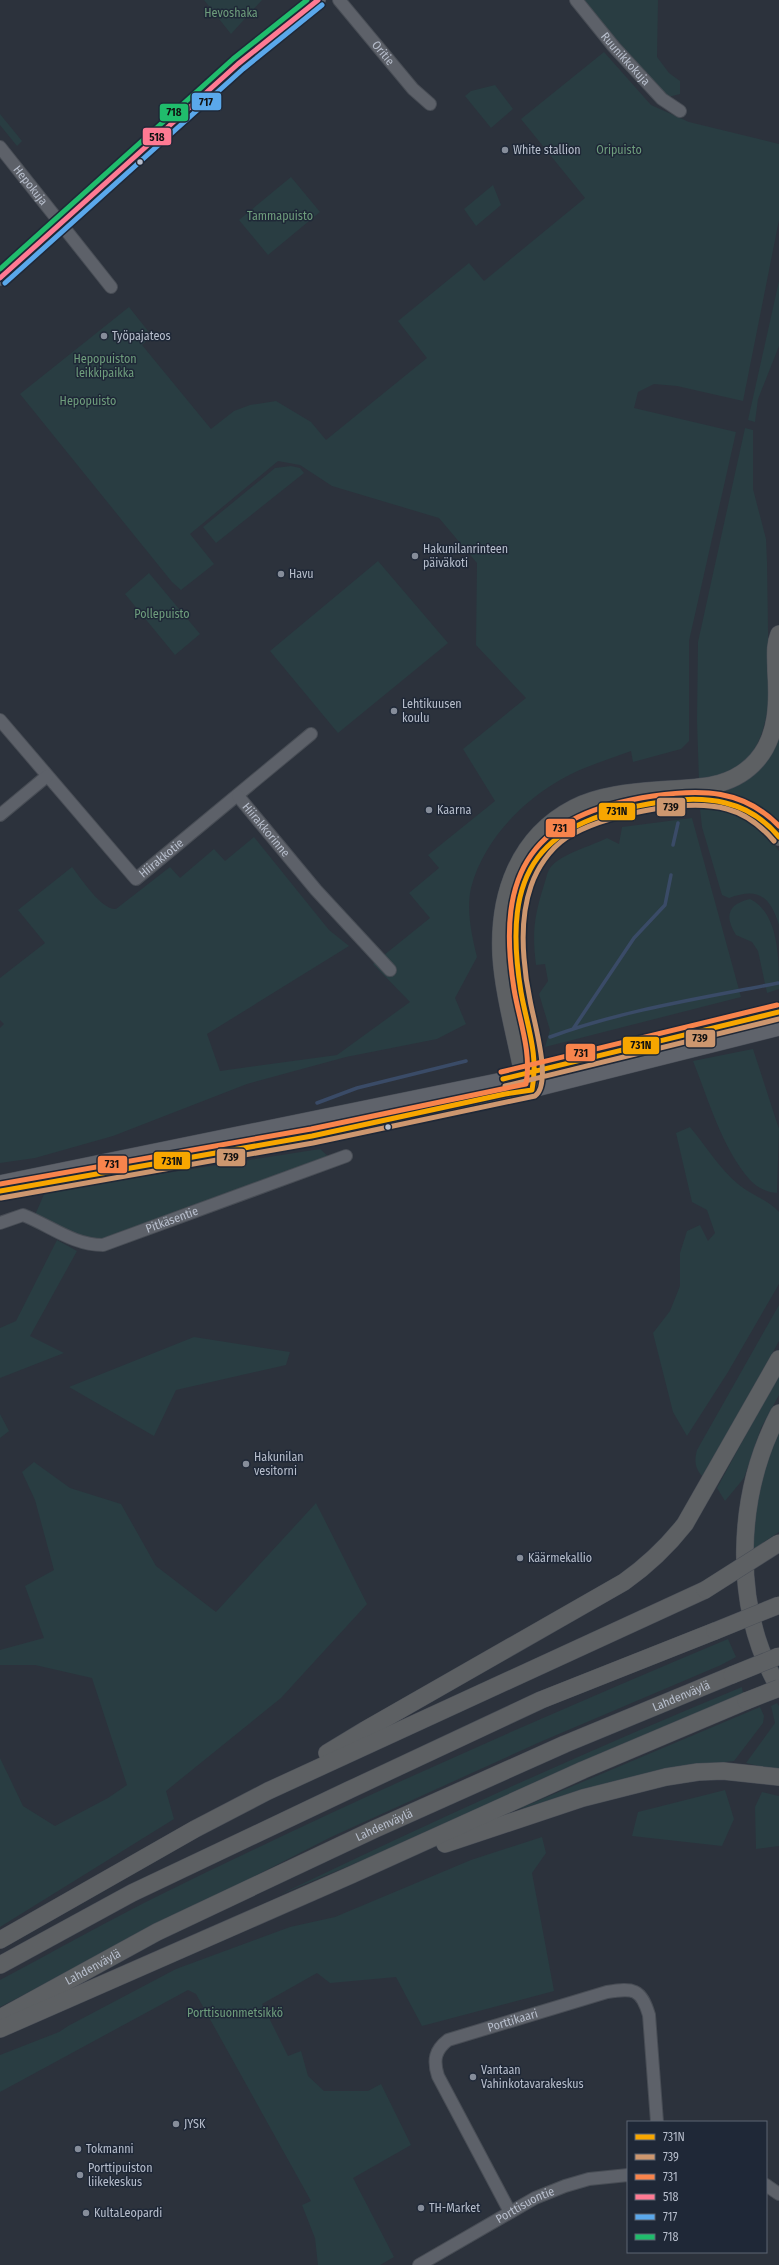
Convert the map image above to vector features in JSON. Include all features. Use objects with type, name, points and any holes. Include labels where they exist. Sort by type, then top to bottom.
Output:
[{"type":"highway","points":[[532,1090],[530,1073],[501,956],[502,911],[510,878],[535,838],[554,820],[575,807],[593,800],[635,792],[721,785],[743,774],[752,766],[767,746],[775,716],[777,698],[775,644],[779,634]]},
{"type":"highway","points":[[530,1073],[535,1054],[523,1002],[516,954],[517,923],[525,883],[544,848],[562,832],[601,813],[639,805],[682,801],[713,800],[728,803],[744,809],[759,818],[779,837]]},
{"type":"highway","points":[[268,1791],[365,1730],[624,1582],[651,1563],[668,1546],[685,1524],[779,1359]]},
{"type":"highway","points":[[0,2029],[351,1875],[583,1770],[779,1688],[762,1650],[753,1618],[746,1578],[744,1545],[747,1508],[756,1466],[768,1433],[779,1412]]},
{"type":"highway","points":[[0,1940],[195,1829],[268,1791],[705,1590],[779,1543]]},
{"type":"highway","points":[[0,1965],[132,1893],[541,1700],[779,1605]]},
{"type":"highway","name":"Lahdenväylä","points":[[0,2018],[178,1922],[375,1830],[565,1744],[779,1656]]},
{"type":"highway","points":[[351,1875],[402,1860],[472,1834],[583,1798],[666,1777],[698,1772],[723,1771],[754,1773],[779,1777]]},
{"type":"main road","points":[[0,278],[238,64],[318,0]]},
{"type":"main road","points":[[0,1183],[530,1073],[779,1012]]},
{"type":"main road","points":[[0,1191],[312,1136],[505,1094],[532,1090],[779,1028]]},
{"type":"street","name":"Oritie","points":[[339,0],[413,89],[430,104]]},
{"type":"street","name":"Ruunikkokuja","points":[[576,0],[614,47],[662,99],[680,111]]},
{"type":"street","name":"Hepokuja","points":[[0,147],[111,287]]},
{"type":"street","name":"Hiirakkotie","points":[[0,720],[136,879],[311,734]]},
{"type":"street","points":[[0,815],[47,776]]},
{"type":"street","name":"Hiirakkorinne","points":[[238,796],[316,890],[390,970]]},
{"type":"street","name":"Pitkäsentie","points":[[0,1223],[23,1215],[74,1241],[89,1245],[103,1246],[346,1156]]},
{"type":"street","name":"Porttikaari","points":[[510,2212],[438,2076],[435,2065],[435,2055],[440,2046],[448,2040],[607,1992],[625,1989],[635,1992],[644,1999],[649,2015],[657,2121]]},
{"type":"street","name":"Porttisuontie","points":[[420,2265],[510,2212],[565,2186],[589,2179],[627,2175]]},
{"type":"street","points":[[767,2186],[779,2194]]},
{"type":"street","name":"Porttisuontie","points":[[411,2265],[431,2258]]},
{"type":"green space","name":"Hevoshaka","points":[[204,0],[262,0],[231,34]]},
{"type":"green space","points":[[581,0],[658,0],[657,57],[669,73],[680,81],[680,94],[668,97],[620,48]]},
{"type":"green space","points":[[604,52],[651,105],[689,122],[779,144],[779,220],[743,401],[677,386],[654,384],[638,392],[634,408],[736,432],[689,641],[689,741],[681,749],[633,762],[631,751],[577,771],[545,789],[517,812],[505,825],[484,855],[471,888],[469,914],[477,957],[455,998],[466,1024],[437,1039],[346,1057],[247,1084],[113,1136],[35,1158],[0,1163],[0,1028],[4,1024],[0,1020],[0,978],[45,943],[18,910],[72,867],[98,899],[110,908],[116,909],[170,867],[180,878],[214,849],[225,861],[254,837],[329,930],[349,946],[207,1034],[220,1071],[337,1055],[410,1002],[373,964],[430,918],[409,893],[439,868],[428,855],[495,801],[463,749],[526,698],[476,645],[477,563],[439,518],[332,486],[300,465],[278,461],[190,534],[214,564],[181,590],[172,582],[20,394],[129,307],[152,336],[142,345],[211,429],[234,411],[250,405],[276,401],[311,422],[326,440],[427,358],[398,321],[469,263],[484,281],[585,198],[521,119]]},
{"type":"green space","points":[[495,85],[513,109],[491,128],[465,96],[471,91]]},
{"type":"green space","points":[[0,114],[22,141],[17,146],[0,125]]},
{"type":"green space","name":"Tammapuisto","points":[[291,177],[320,212],[268,255],[239,220]]},
{"type":"green space","points":[[493,185],[501,205],[476,226],[464,209]]},
{"type":"green space","points":[[779,281],[779,346],[758,399],[755,422],[748,420]]},
{"type":"green space","points":[[745,428],[753,430],[753,489],[766,539],[768,709],[758,742],[746,760],[727,773],[699,781],[697,720],[698,642]]},
{"type":"green space","points":[[291,466],[300,468],[304,473],[216,543],[203,527],[275,468]]},
{"type":"green space","points":[[378,561],[448,643],[338,733],[270,651]]},
{"type":"green space","name":"Pollepuisto","points":[[149,573],[200,634],[175,655],[125,594]]},
{"type":"green space","points":[[778,733],[779,741],[779,828],[716,794]]},
{"type":"green space","points":[[700,809],[725,811],[746,818],[763,832],[779,851],[779,925],[771,907],[762,896],[748,894],[729,898],[722,895],[702,827]]},
{"type":"green space","points":[[692,818],[741,997],[545,1047],[550,1030],[539,994],[548,981],[545,964],[536,965],[534,934],[538,906],[550,868],[568,854],[607,838],[619,844],[622,827]]},
{"type":"green space","points":[[750,899],[760,906],[767,915],[775,938],[779,964],[779,989],[767,993],[758,951],[752,942],[736,935],[729,917],[730,912],[737,904]]},
{"type":"green space","points":[[753,1049],[779,1129],[777,1193],[766,1191],[756,1185],[740,1167],[717,1124],[693,1061]]},
{"type":"green space","points":[[690,1127],[731,1178],[743,1188],[779,1212],[779,1284],[728,1372],[687,1436],[673,1412],[653,1333],[670,1311],[680,1286],[680,1253],[687,1231],[700,1225],[708,1241],[715,1233],[707,1210],[692,1202],[676,1133]]},
{"type":"green space","points":[[320,1149],[330,1158],[103,1240],[82,1239],[35,1215],[45,1192]]},
{"type":"green space","points":[[57,1240],[77,1251],[30,1336],[64,1353],[0,1378],[0,1328],[16,1321]]},
{"type":"green space","points":[[779,1305],[779,1341],[703,1477],[698,1471],[696,1465],[697,1450]]},
{"type":"green space","points":[[194,1337],[290,1352],[286,1365],[176,1390],[154,1436],[69,1387]]},
{"type":"green space","points":[[779,1374],[779,1395],[761,1428],[744,1478],[725,1501],[717,1488]]},
{"type":"green space","points":[[0,1414],[9,1431],[0,1438]]},
{"type":"green space","points":[[779,1428],[779,1532],[751,1551],[756,1494]]},
{"type":"green space","points":[[34,1462],[70,1488],[121,1504],[156,1566],[216,1612],[316,1503],[367,1604],[281,1698],[166,1791],[174,1819],[0,1927],[0,1758],[23,1806],[55,1826],[108,1798],[127,1785],[92,1678],[35,1665],[0,1665],[0,1650],[44,1638],[25,1586],[54,1570],[35,1500],[22,1472]]},
{"type":"green space","points":[[728,1639],[736,1657],[721,1665],[540,1742],[331,1837],[0,2007],[0,1980],[143,1903],[373,1794],[585,1700]]},
{"type":"green space","points":[[742,1687],[743,1694],[375,1855],[279,1895],[394,1840],[509,1788]]},
{"type":"green space","points":[[777,1703],[779,1706],[779,1771],[746,1763],[775,1723],[771,1706]]},
{"type":"green space","points":[[760,1707],[764,1716],[763,1723],[734,1761],[662,1769],[516,1810]]},
{"type":"green space","points":[[725,1790],[734,1819],[722,1846],[632,1836],[638,1812]]},
{"type":"green space","points":[[762,1792],[779,1796],[779,1846],[756,1849],[755,1807]]},
{"type":"green space","name":"Porttisuonmetsikkö","points":[[542,1837],[546,1853],[532,1873],[554,1991],[422,2026],[396,1977],[330,1983],[317,1973],[262,2004],[288,2056],[301,2051],[308,2076],[324,2091],[368,2091],[381,2084],[411,2145],[353,2178],[394,2257],[380,2265],[318,2265],[315,2238],[302,2205],[311,2201],[196,1994],[188,1990],[0,2092],[0,2055],[59,2032],[176,1969],[290,1927],[335,1917],[471,1860]]},
{"type":"waterway","points":[[673,845],[678,823]]},
{"type":"waterway","points":[[573,1029],[634,938],[665,905],[671,875]]},
{"type":"waterway","points":[[550,1037],[606,1019],[634,1012],[778,983]]},
{"type":"waterway","points":[[317,1103],[357,1088],[466,1061]]},
{"type":"transit line","name":"718","points":[[0,269],[233,59],[307,0]]},
{"type":"transit line","name":"518","points":[[0,278],[238,64],[318,0]]},
{"type":"transit line","name":"717","points":[[5,283],[243,69],[322,5]]},
{"type":"transit line","name":"731","points":[[0,1184],[311,1129],[526,1084],[526,1048],[514,989],[510,947],[511,911],[518,880],[531,855],[551,834],[578,817],[612,805],[653,796],[688,793],[720,794],[736,798],[765,814],[779,826]]},
{"type":"transit line","name":"731N","points":[[0,1191],[312,1136],[505,1094],[532,1090],[534,1077],[533,1053],[521,992],[516,949],[517,913],[524,883],[538,858],[558,838],[585,822],[619,810],[678,800],[710,800],[726,803],[740,808],[754,815],[779,837]]},
{"type":"transit line","name":"739","points":[[1,1198],[313,1143],[535,1096],[540,1089],[542,1065],[538,1035],[526,974],[523,949],[523,931],[528,895],[540,866],[549,853],[566,838],[601,822],[622,816],[668,807],[710,806],[734,811],[753,822],[774,841]]},
{"type":"transit line","name":"731","points":[[501,1072],[777,1005]]},
{"type":"transit line","name":"731N","points":[[503,1079],[779,1012]]},
{"type":"transit line","name":"739","points":[[505,1086],[779,1019]]},
{"type":"place","name":"White stallion","points":[[505,150]]},
{"type":"place","name":"Työpajateos","points":[[104,336]]},
{"type":"place","name":"Hakunilanrinteen päiväkoti","points":[[415,556]]},
{"type":"place","name":"Havu","points":[[281,574]]},
{"type":"place","name":"Lehtikuusen koulu","points":[[394,711]]},
{"type":"place","name":"Kaarna","points":[[429,810]]},
{"type":"place","name":"Hakunilan vesitorni","points":[[246,1464]]},
{"type":"place","name":"Käärmekallio","points":[[520,1558]]},
{"type":"place","name":"Vantaan Vahinkotavarakeskus","points":[[473,2077]]},
{"type":"place","name":"JYSK","points":[[176,2124]]},
{"type":"place","name":"Tokmanni","points":[[78,2149]]},
{"type":"place","name":"Porttipuiston liikekeskus","points":[[80,2175]]},
{"type":"place","name":"TH-Market","points":[[421,2208]]},
{"type":"place","name":"KultaLeopardi","points":[[86,2213]]},
{"type":"park label","name":"Oripuisto","points":[[619,150]]},
{"type":"park label","name":"Hepopuiston leikkipaikka","points":[[105,366]]},
{"type":"park label","name":"Hepopuisto","points":[[88,401]]}]
